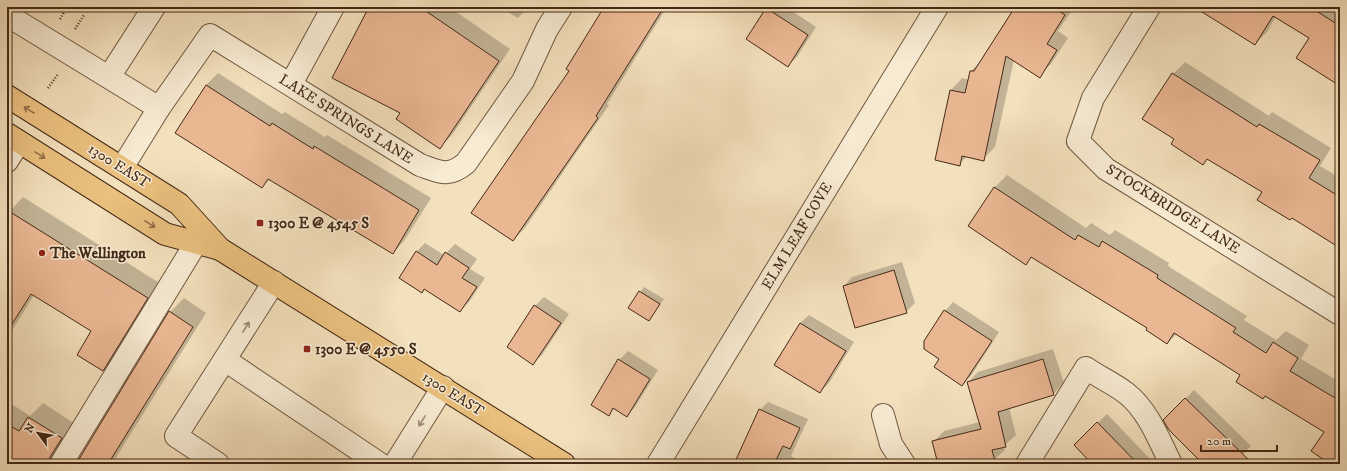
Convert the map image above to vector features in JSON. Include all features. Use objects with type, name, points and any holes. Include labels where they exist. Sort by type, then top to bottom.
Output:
[{"type":"main road","name":"1300 EAST","points":[[7,96],[179,204],[220,249],[564,464]]},
{"type":"main road","name":"1300 EAST","points":[[13,138],[165,234],[220,249]]},
{"type":"street","points":[[109,77],[154,7]]},
{"type":"street","points":[[290,84],[333,7]]},
{"type":"street","name":"LAKE SPRINGS LANE","points":[[122,168],[159,108],[210,35],[420,165],[446,174],[457,171],[466,163],[523,81],[547,29],[561,7]]},
{"type":"street","name":"ELM LEAF COVE","points":[[658,464],[937,7]]},
{"type":"street","name":"STOCKBRIDGE LANE","points":[[1149,7],[1094,98],[1078,140],[1106,169],[1340,314]]},
{"type":"street","points":[[7,15],[159,108]]},
{"type":"street","points":[[7,161],[13,138]]},
{"type":"street","points":[[61,464],[196,243]]},
{"type":"street","points":[[218,464],[176,436],[274,282]]},
{"type":"street","points":[[225,360],[380,464]]},
{"type":"street","points":[[1027,464],[1086,368],[1126,394],[1139,407],[1150,423],[1171,464]]},
{"type":"street","points":[[394,464],[443,388]]},
{"type":"street","points":[[883,415],[891,444],[904,464]]},
{"type":"path","points":[[48,88],[60,71]]},
{"type":"building","points":[[369,7],[420,7],[499,61],[440,149],[396,119],[400,113],[332,78]]},
{"type":"building","points":[[604,7],[664,7],[596,116],[598,118],[513,241],[471,213],[569,71],[566,69]]},
{"type":"building","points":[[1015,7],[1053,7],[1065,15],[1047,44],[1057,50],[1040,78],[1006,56],[984,161],[962,156],[960,166],[935,160],[950,90],[965,93],[970,71],[974,71]]},
{"type":"building","points":[[1194,7],[1310,7],[1340,26],[1340,86],[1296,58],[1309,38],[1273,16],[1255,45]]},
{"type":"building","points":[[766,8],[808,35],[788,67],[746,39]]},
{"type":"building","points":[[1172,73],[1257,127],[1259,124],[1320,160],[1309,178],[1340,197],[1340,248],[1292,218],[1290,220],[1257,200],[1262,192],[1207,159],[1203,165],[1171,144],[1174,139],[1142,119]]},
{"type":"building","points":[[206,85],[270,126],[272,123],[313,149],[314,146],[419,210],[393,254],[268,179],[262,188],[175,133]]},
{"type":"building","points":[[994,187],[1075,240],[1078,235],[1099,247],[1102,241],[1158,275],[1157,278],[1236,328],[1233,332],[1266,353],[1273,342],[1298,358],[1290,371],[1340,401],[1340,464],[1330,464],[1311,451],[1324,432],[1265,396],[1263,399],[1236,382],[1240,375],[1174,333],[1167,344],[1146,330],[1147,328],[1031,257],[1026,265],[968,226]]},
{"type":"building","name":"The Wellington","points":[[7,210],[148,298],[103,371],[77,355],[91,331],[31,294],[7,332]]},
{"type":"building","points":[[416,251],[437,265],[445,252],[469,268],[462,278],[477,287],[460,312],[424,289],[422,293],[399,278]]},
{"type":"building","points":[[894,270],[907,313],[855,328],[843,286]]},
{"type":"building","points":[[639,291],[660,304],[649,321],[628,308]]},
{"type":"building","points":[[534,305],[561,323],[533,365],[507,347]]},
{"type":"building","points":[[944,310],[992,341],[962,386],[934,367],[939,359],[924,349],[924,341]]},
{"type":"building","points":[[169,311],[193,327],[108,464],[76,464]]},
{"type":"building","points":[[800,323],[846,351],[820,393],[774,365]]},
{"type":"building","points":[[618,359],[650,379],[627,417],[613,408],[609,416],[591,405]]},
{"type":"building","points":[[1043,359],[1054,395],[998,412],[1006,447],[992,450],[995,461],[983,464],[938,464],[932,441],[981,429],[967,382]]},
{"type":"building","points":[[1185,398],[1253,464],[1203,464],[1169,430],[1163,420]]},
{"type":"building","points":[[759,409],[800,428],[790,449],[783,446],[774,464],[734,464]]},
{"type":"building","points":[[28,417],[62,438],[50,457],[49,464],[7,464],[7,424],[19,431]]},
{"type":"building","points":[[1097,422],[1138,464],[1092,464],[1074,445]]},
{"type":"place","name":"1300 E @ 4545 S","points":[[260,223]]},
{"type":"place","name":"The Wellington","points":[[42,253]]},
{"type":"place","name":"1300 E @ 4550 S","points":[[307,349]]}]
